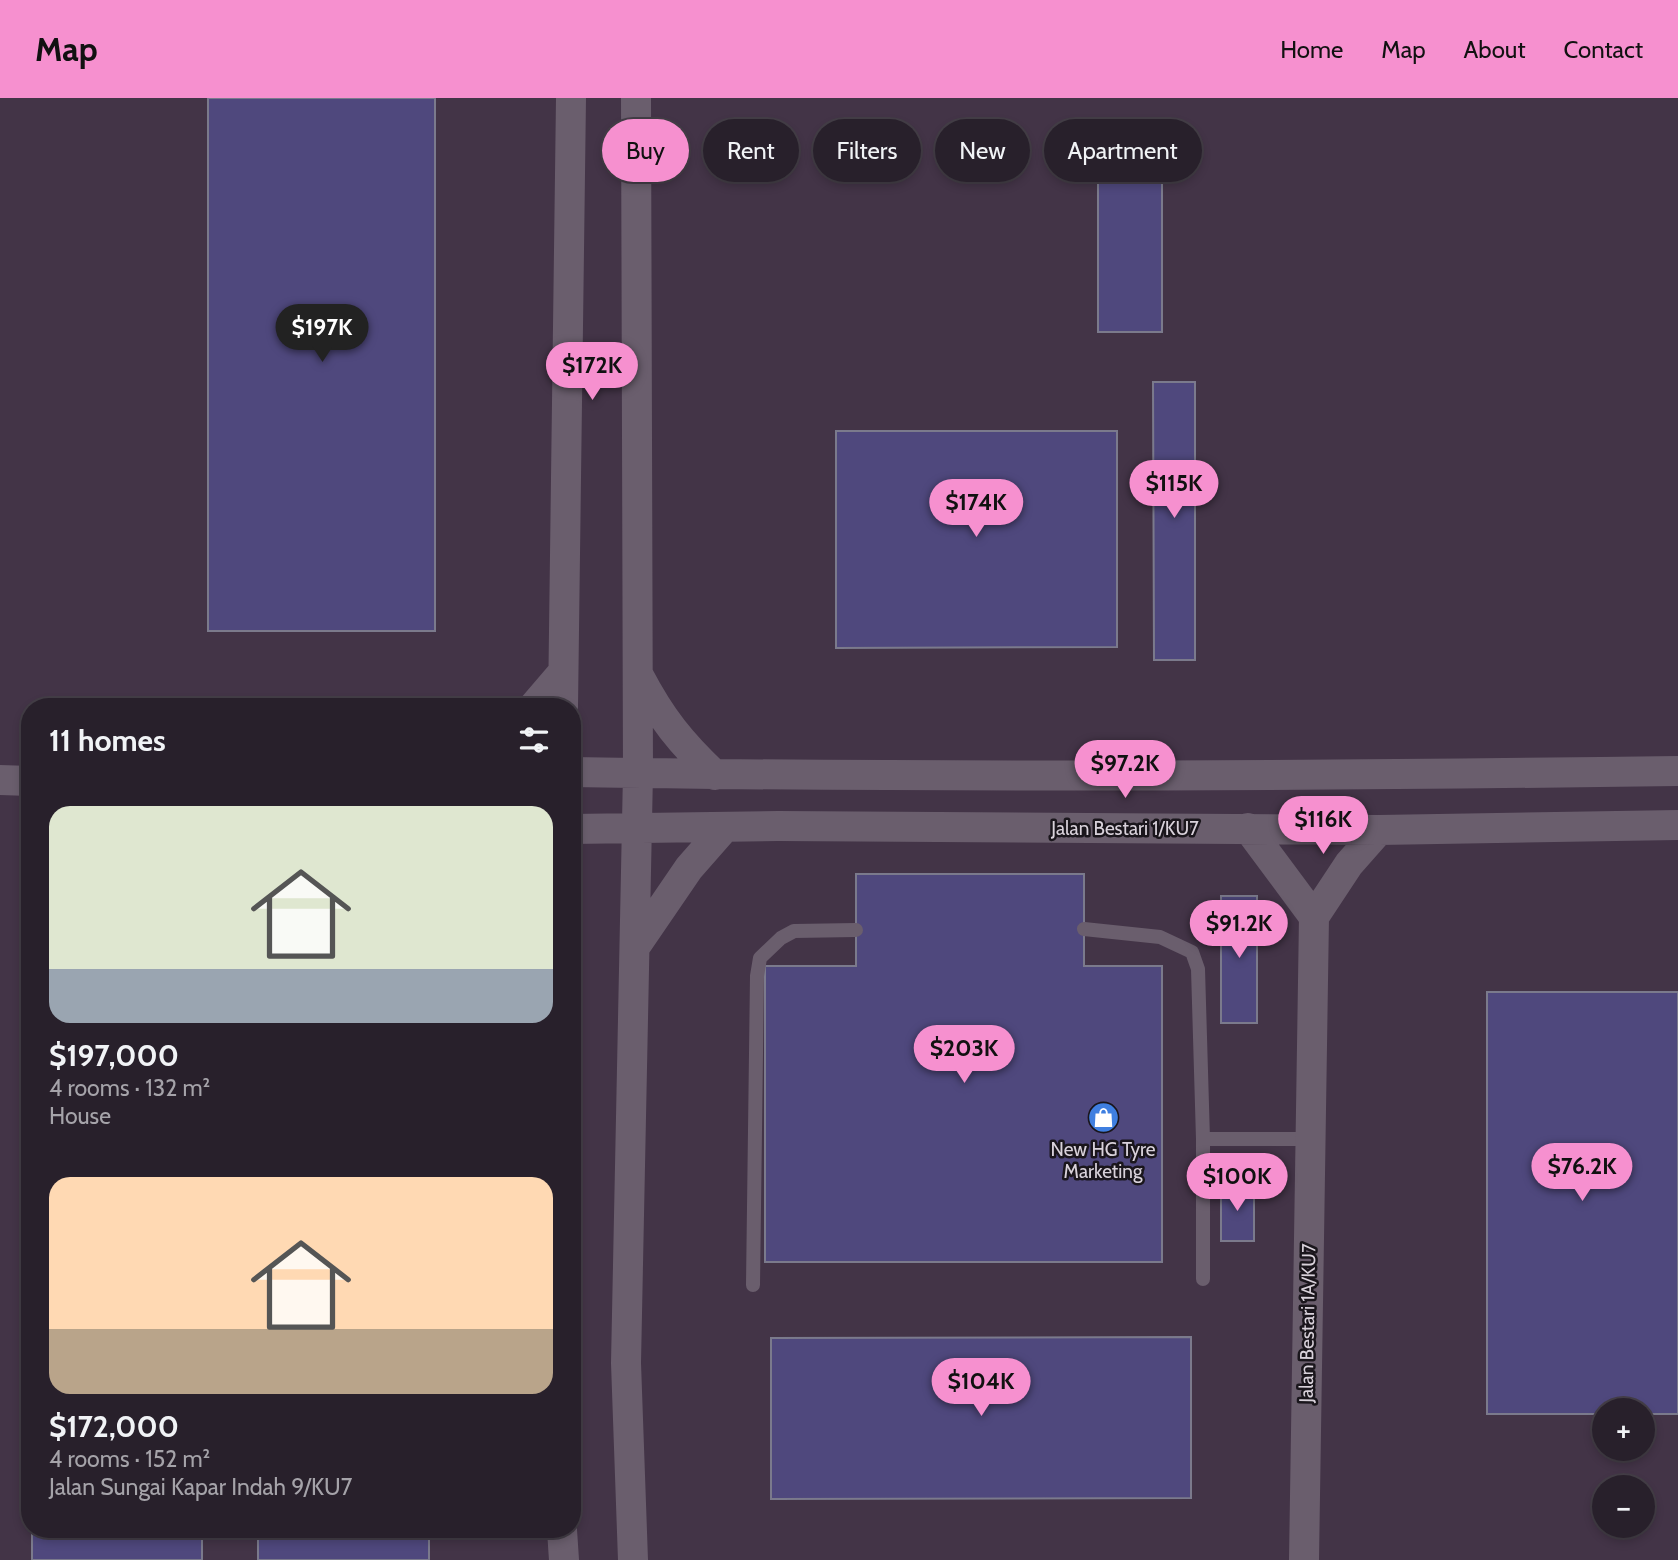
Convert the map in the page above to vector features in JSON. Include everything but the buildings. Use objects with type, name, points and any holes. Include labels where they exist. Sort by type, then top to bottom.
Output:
[{"type":"street","points":[[564,698],[571,98]]},
{"type":"street","points":[[633,1560],[626,1363],[638,773],[636,98]]},
{"type":"street","points":[[541,698],[563,672]]},
{"type":"street","points":[[638,673],[663,718],[682,744],[715,775]]},
{"type":"street","points":[[581,772],[715,775],[1377,775],[1678,771]]},
{"type":"street","points":[[0,780],[21,781]]},
{"type":"street","name":"Jalan Bestari 1/KU7","points":[[581,829],[1379,830],[1678,825]]},
{"type":"street","points":[[635,947],[689,868],[725,827]]},
{"type":"street","points":[[1248,828],[1314,917],[1349,864],[1379,830]]},
{"type":"street","name":"Jalan Bestari 1A/KU7","points":[[1304,1560],[1314,917]]},
{"type":"street","points":[[563,1538],[564,1560]]},
{"type":"lane","points":[[1084,929],[1160,937],[1192,951],[1198,969],[1203,1139],[1203,1279]]},
{"type":"lane","points":[[753,1285],[757,976],[760,958],[781,938],[794,931],[856,930]]},
{"type":"lane","points":[[1203,1139],[1310,1139]]},
{"type":"shaded area","points":[[0,98],[1678,98],[1678,1560],[0,1560]]},
{"type":"place","name":"New HG Tyre Marketing","points":[[1103,1118]]}]
